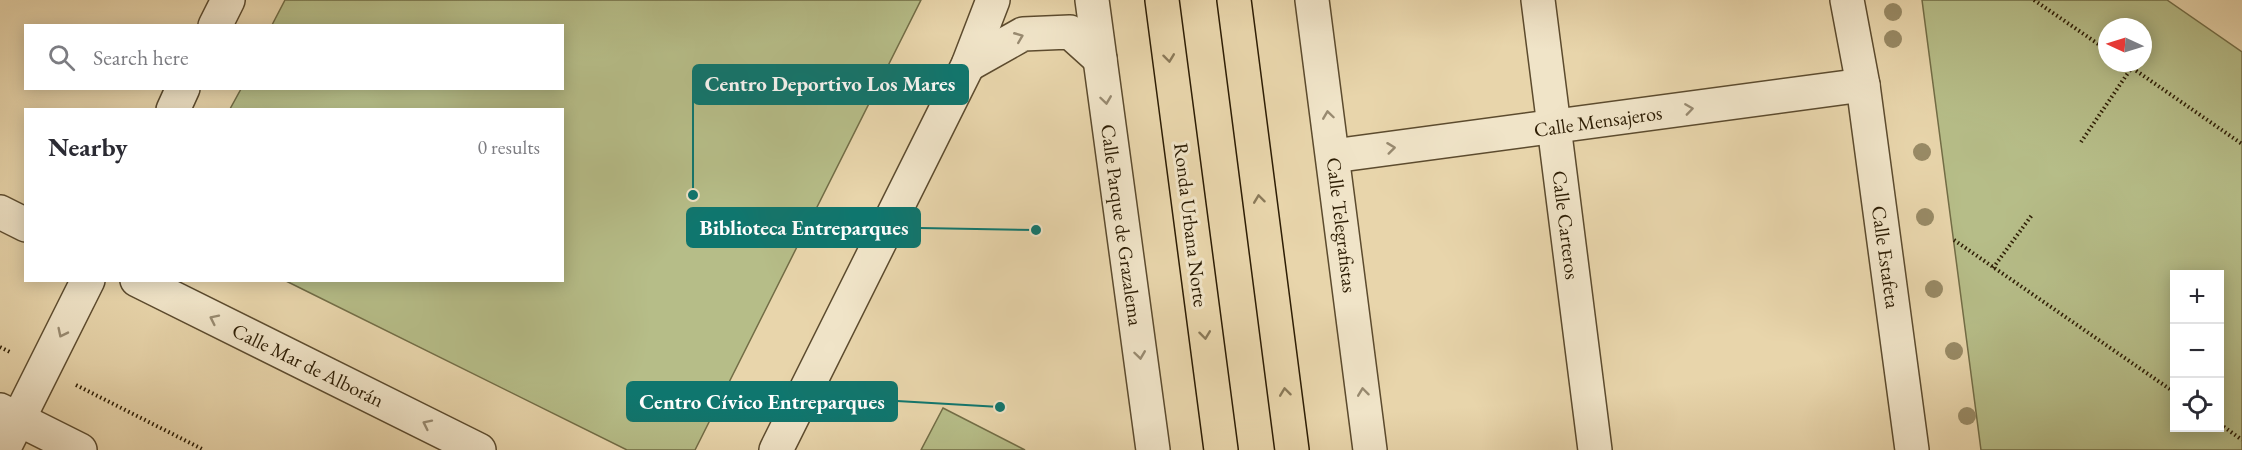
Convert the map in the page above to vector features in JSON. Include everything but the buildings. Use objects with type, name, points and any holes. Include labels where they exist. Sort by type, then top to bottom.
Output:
[{"type":"main road","name":"Ronda Urbana Norte","points":[[1162,0],[1221,450]]},
{"type":"main road","points":[[1234,0],[1292,450]]},
{"type":"street","points":[[216,24],[228,0]]},
{"type":"street","points":[[776,450],[968,65],[993,0]]},
{"type":"street","name":"Calle Parque de Grazalema","points":[[1092,0],[1153,450]]},
{"type":"street","name":"Calle Telegrafistas","points":[[1312,0],[1371,450]]},
{"type":"street","name":"Calle Carteros","points":[[1538,0],[1595,450]]},
{"type":"street","name":"Calle Estafeta","points":[[1847,0],[1861,74],[1912,450]]},
{"type":"street","name":"Calle Estafeta","points":[[1861,74],[1863,0]]},
{"type":"street","points":[[968,65],[1023,34],[1070,32],[1100,59]]},
{"type":"street","name":"Calle Mensajeros","points":[[1333,156],[1554,127],[1861,74]]},
{"type":"street","points":[[174,108],[182,90]]},
{"type":"street","points":[[0,212],[24,224]]},
{"type":"street","points":[[3,450],[9,415],[44,369],[87,282]]},
{"type":"street","name":"Calle Mar de Alborán","points":[[141,282],[479,450]]},
{"type":"street","points":[[9,415],[80,450]]},
{"type":"path","points":[[2034,0],[2098,44]]},
{"type":"path","points":[[2081,142],[2129,72]]},
{"type":"path","points":[[2138,72],[2242,144]]},
{"type":"path","points":[[1993,268],[2032,215]]},
{"type":"path","points":[[1954,240],[2170,389]]},
{"type":"path","points":[[0,347],[204,450]]},
{"type":"path","points":[[2224,427],[2242,440]]},
{"type":"green space","points":[[285,0],[921,0],[695,450],[627,450],[288,282],[564,282],[564,108],[231,108],[240,90],[564,90],[564,24],[273,24]]},
{"type":"green space","points":[[1922,0],[2167,0],[2242,52],[2242,450],[1981,450]]},
{"type":"green space","points":[[943,408],[1025,450],[921,450]]},
{"type":"place","name":"Centro Deportivo Los Mares","points":[[693,195]]},
{"type":"place","name":"Biblioteca Entreparques","points":[[1036,230]]},
{"type":"place","name":"Centro Cívico Entreparques","points":[[1000,407]]}]
